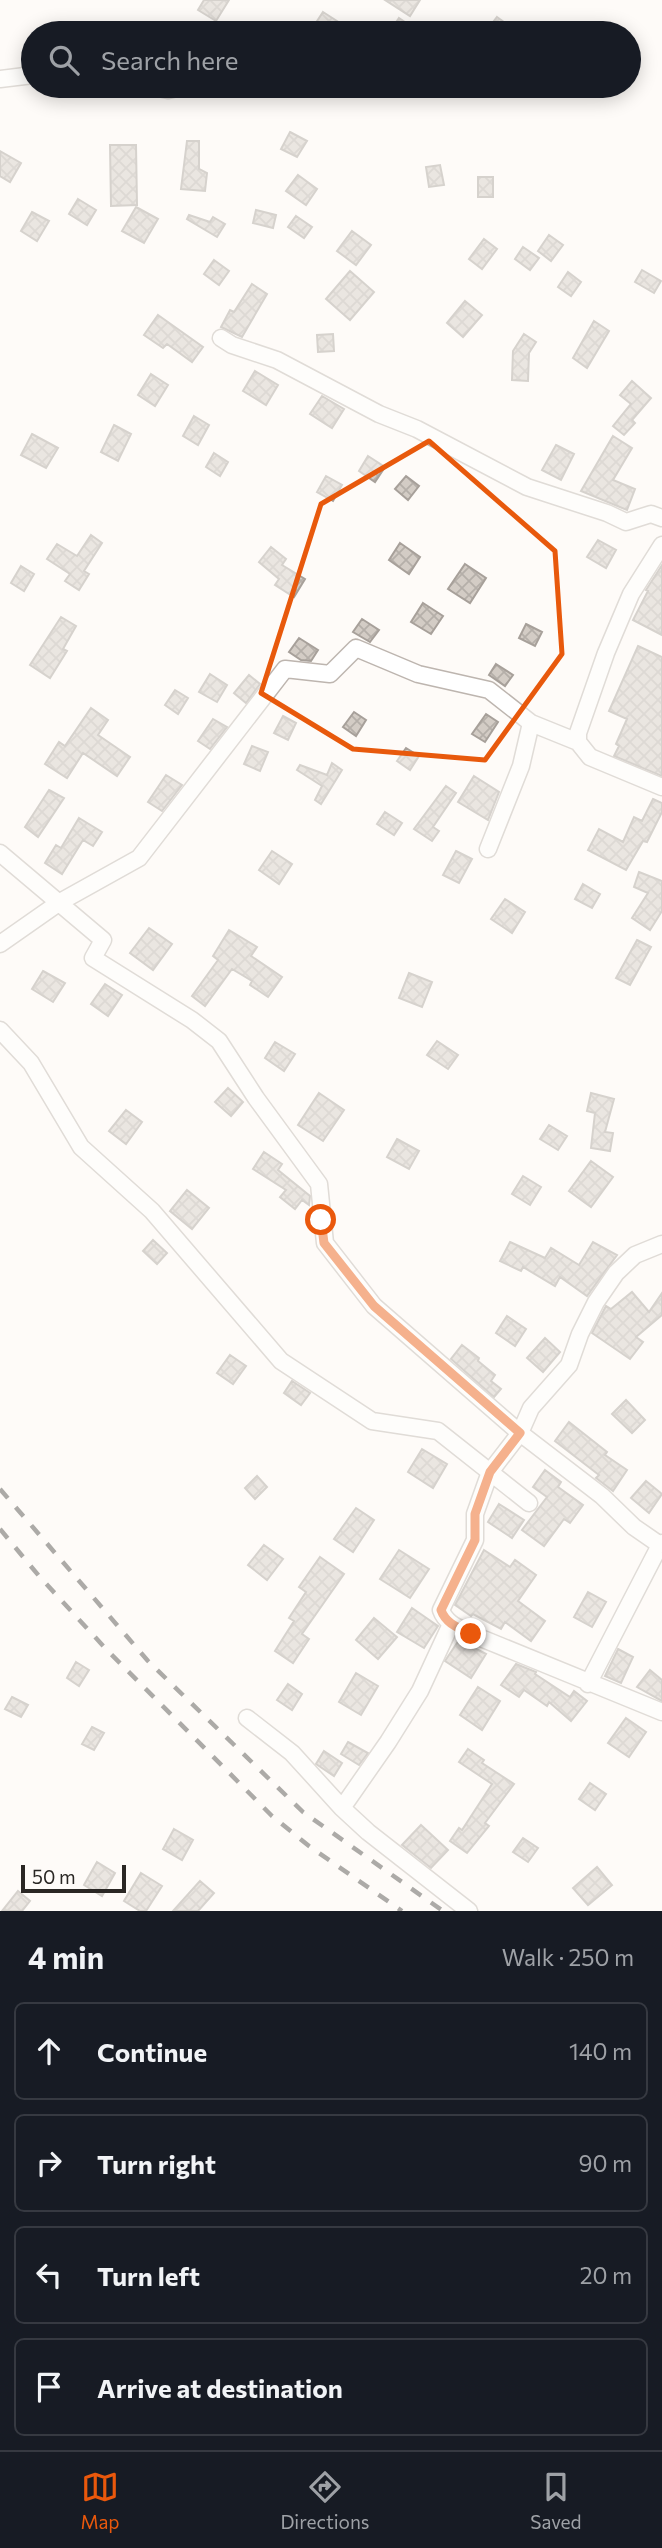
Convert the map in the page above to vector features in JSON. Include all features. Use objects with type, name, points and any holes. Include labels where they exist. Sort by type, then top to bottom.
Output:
[{"type":"street","points":[[0,79],[21,76]]},
{"type":"street","points":[[221,338],[232,345],[277,360],[527,487],[607,513],[626,522],[651,514],[662,518]]},
{"type":"street","points":[[578,742],[587,704],[631,594],[662,545]]},
{"type":"street","points":[[0,944],[60,902],[139,858],[285,669],[330,674],[356,648],[418,674],[489,690],[531,723],[578,742],[590,757],[662,787]]},
{"type":"street","points":[[488,849],[522,766],[531,723]]},
{"type":"street","points":[[0,853],[103,940],[93,958],[192,1020],[219,1041],[319,1184],[324,1243],[374,1306],[520,1433],[603,1496],[634,1527],[661,1544],[619,1619],[588,1684]]},
{"type":"street","points":[[0,1030],[31,1063],[81,1147],[152,1211],[281,1361],[372,1421],[438,1431],[529,1503]]},
{"type":"street","points":[[662,1244],[635,1255],[616,1273],[596,1302],[580,1334],[569,1365],[531,1408],[520,1433],[490,1472],[475,1514],[475,1540],[441,1610],[444,1618],[451,1624],[588,1684],[662,1712]]},
{"type":"street","points":[[342,1808],[420,1691],[451,1624]]},
{"type":"street","points":[[247,1718],[292,1753],[368,1832],[469,1911]]},
{"type":"highlighted area","points":[[429,441],[555,551],[562,654],[485,760],[353,749],[261,693],[321,504]]},
{"type":"building","points":[[204,0],[229,0],[216,21],[198,10]]},
{"type":"building","points":[[385,0],[420,0],[410,16]]},
{"type":"building","points":[[323,12],[337,21],[317,21]]},
{"type":"building","points":[[290,132],[307,141],[297,157],[281,149]]},
{"type":"building","points":[[187,141],[199,141],[199,169],[207,173],[205,191],[181,189]]},
{"type":"building","points":[[110,145],[136,145],[137,205],[111,206]]},
{"type":"building","points":[[0,151],[21,163],[10,182],[0,176]]},
{"type":"building","points":[[440,165],[444,185],[429,187],[426,167]]},
{"type":"building","points":[[298,175],[317,189],[306,205],[286,191]]},
{"type":"building","points":[[478,177],[493,177],[493,197],[478,197]]},
{"type":"building","points":[[78,199],[96,210],[87,225],[69,214]]},
{"type":"building","points":[[136,207],[158,219],[144,243],[122,231]]},
{"type":"building","points":[[256,210],[276,215],[273,228],[253,223]]},
{"type":"building","points":[[32,212],[49,221],[37,241],[21,231]]},
{"type":"building","points":[[189,215],[210,222],[213,217],[225,224],[217,237],[187,219]]},
{"type":"building","points":[[296,216],[312,227],[304,238],[288,227]]},
{"type":"building","points":[[352,231],[371,245],[356,265],[337,251]]},
{"type":"building","points":[[549,235],[563,245],[551,261],[538,251]]},
{"type":"building","points":[[484,239],[497,249],[482,269],[469,259]]},
{"type":"building","points":[[523,247],[539,258],[530,270],[515,259]]},
{"type":"building","points":[[214,260],[229,271],[219,285],[204,274]]},
{"type":"building","points":[[642,270],[661,281],[654,293],[635,282]]},
{"type":"building","points":[[350,271],[374,292],[350,320],[326,299]]},
{"type":"building","points":[[568,272],[581,282],[571,296],[558,287]]},
{"type":"building","points":[[252,284],[267,294],[242,337],[221,327],[230,310],[234,312]]},
{"type":"building","points":[[465,301],[482,315],[463,337],[447,323]]},
{"type":"building","points":[[158,315],[203,347],[192,362],[167,344],[163,348],[144,335]]},
{"type":"building","points":[[594,321],[609,331],[587,368],[573,358]]},
{"type":"building","points":[[333,334],[334,351],[318,352],[317,335]]},
{"type":"building","points":[[524,334],[536,342],[529,353],[528,381],[512,380],[513,351]]},
{"type":"building","points":[[255,371],[278,385],[266,405],[243,391]]},
{"type":"building","points":[[151,374],[168,385],[155,406],[138,395]]},
{"type":"building","points":[[632,381],[651,398],[632,420],[635,423],[624,435],[613,426],[631,404],[620,395]]},
{"type":"building","points":[[322,396],[344,409],[332,428],[310,414]]},
{"type":"building","points":[[194,416],[209,425],[198,445],[183,436]]},
{"type":"building","points":[[114,425],[131,434],[118,461],[101,452]]},
{"type":"building","points":[[32,434],[58,448],[46,468],[21,455]]},
{"type":"building","points":[[613,436],[632,448],[613,480],[635,489],[627,510],[581,491]]},
{"type":"building","points":[[556,445],[574,454],[561,480],[542,470]]},
{"type":"building","points":[[214,453],[228,462],[220,476],[206,467]]},
{"type":"building","points":[[368,456],[385,467],[375,482],[359,471]]},
{"type":"building","points":[[326,476],[342,485],[333,501],[317,492]]},
{"type":"building","points":[[406,476],[419,486],[408,500],[395,489]]},
{"type":"building","points":[[91,535],[102,543],[84,571],[89,574],[79,590],[65,581],[70,574],[47,559],[57,544],[77,556]]},
{"type":"building","points":[[598,540],[616,550],[606,568],[587,557]]},
{"type":"building","points":[[400,543],[420,557],[409,574],[389,560]]},
{"type":"building","points":[[271,547],[286,559],[282,565],[305,579],[294,597],[275,585],[279,579],[259,562]]},
{"type":"building","points":[[465,564],[486,578],[470,603],[448,589]]},
{"type":"building","points":[[662,565],[662,635],[633,620],[648,591],[646,590]]},
{"type":"building","points":[[21,566],[34,574],[24,591],[11,583]]},
{"type":"building","points":[[423,603],[443,616],[431,634],[411,622]]},
{"type":"building","points":[[61,617],[76,626],[63,649],[67,651],[50,678],[30,665]]},
{"type":"building","points":[[362,619],[379,630],[370,642],[353,632]]},
{"type":"building","points":[[526,624],[542,632],[535,646],[519,638]]},
{"type":"building","points":[[299,638],[318,650],[311,661],[301,660],[289,652]]},
{"type":"building","points":[[638,646],[662,657],[662,776],[614,756],[627,719],[609,711]]},
{"type":"building","points":[[496,664],[513,675],[505,686],[489,675]]},
{"type":"building","points":[[210,674],[227,685],[217,702],[199,692]]},
{"type":"building","points":[[249,675],[260,684],[246,703],[234,693]]},
{"type":"building","points":[[175,690],[188,698],[178,714],[165,705]]},
{"type":"building","points":[[91,708],[108,720],[98,735],[130,757],[117,776],[83,753],[67,778],[45,764],[59,742],[65,746]]},
{"type":"building","points":[[354,712],[366,720],[356,736],[343,727]]},
{"type":"building","points":[[486,714],[498,722],[485,742],[472,734]]},
{"type":"building","points":[[283,716],[296,723],[288,740],[274,733]]},
{"type":"building","points":[[213,719],[227,727],[210,749],[198,741]]},
{"type":"building","points":[[252,746],[268,752],[260,771],[244,764]]},
{"type":"building","points":[[406,748],[419,756],[410,770],[397,761]]},
{"type":"building","points":[[332,763],[342,770],[321,804],[315,800],[322,786],[297,770],[300,765],[327,775]]},
{"type":"building","points":[[166,775],[182,785],[162,811],[148,802]]},
{"type":"building","points":[[474,776],[499,792],[488,820],[458,802]]},
{"type":"building","points":[[446,786],[456,793],[433,827],[439,831],[432,841],[414,829]]},
{"type":"building","points":[[49,790],[64,798],[38,837],[25,827]]},
{"type":"building","points":[[653,799],[662,803],[662,812],[647,842],[643,841],[626,870],[588,850],[599,829],[623,842],[634,817],[642,821]]},
{"type":"building","points":[[385,812],[402,823],[394,835],[377,824]]},
{"type":"building","points":[[79,818],[102,832],[93,846],[83,840],[62,874],[45,863],[56,845],[61,848]]},
{"type":"building","points":[[272,851],[292,864],[279,884],[259,870]]},
{"type":"building","points":[[456,851],[472,859],[459,883],[443,875]]},
{"type":"building","points":[[639,872],[662,881],[662,911],[650,930],[632,918],[648,893],[634,887]]},
{"type":"building","points":[[583,884],[600,894],[592,908],[575,899]]},
{"type":"building","points":[[505,899],[525,912],[512,933],[491,919]]},
{"type":"building","points":[[149,928],[172,944],[153,970],[130,953]]},
{"type":"building","points":[[229,930],[257,947],[251,956],[282,977],[268,997],[250,985],[252,981],[232,969],[205,1006],[192,996],[218,960],[213,956]]},
{"type":"building","points":[[637,940],[651,947],[630,985],[616,978]]},
{"type":"building","points":[[43,971],[65,983],[53,1002],[32,989]]},
{"type":"building","points":[[409,973],[432,982],[422,1007],[399,998]]},
{"type":"building","points":[[105,984],[122,995],[108,1016],[91,1004]]},
{"type":"building","points":[[437,1041],[458,1055],[448,1069],[427,1055]]},
{"type":"building","points":[[275,1042],[295,1054],[284,1071],[265,1058]]},
{"type":"building","points":[[228,1088],[243,1102],[231,1116],[215,1102]]},
{"type":"building","points":[[319,1093],[344,1110],[323,1141],[298,1125]]},
{"type":"building","points":[[591,1093],[614,1099],[605,1132],[613,1133],[610,1151],[591,1148],[595,1113],[587,1111]]},
{"type":"building","points":[[126,1110],[142,1122],[126,1144],[109,1131]]},
{"type":"building","points":[[549,1125],[567,1136],[558,1150],[540,1139]]},
{"type":"building","points":[[397,1139],[419,1151],[409,1169],[387,1157]]},
{"type":"building","points":[[264,1152],[282,1164],[278,1170],[310,1196],[309,1205],[302,1200],[295,1209],[280,1197],[286,1190],[253,1169]]},
{"type":"building","points":[[591,1161],[613,1177],[591,1207],[569,1191]]},
{"type":"building","points":[[523,1176],[541,1187],[530,1205],[512,1194]]},
{"type":"building","points":[[187,1190],[209,1208],[192,1229],[170,1211]]},
{"type":"building","points":[[153,1240],[167,1253],[157,1264],[143,1251]]},
{"type":"building","points":[[510,1242],[545,1258],[551,1248],[579,1265],[593,1242],[617,1255],[587,1296],[560,1277],[555,1286],[523,1267],[521,1271],[500,1261]]},
{"type":"building","points":[[632,1292],[649,1312],[662,1293],[662,1315],[636,1337],[643,1342],[630,1359],[592,1333],[606,1306],[611,1309]]},
{"type":"building","points":[[507,1316],[526,1329],[515,1346],[496,1333]]},
{"type":"building","points":[[545,1338],[560,1352],[543,1372],[527,1358]]},
{"type":"building","points":[[462,1345],[495,1375],[491,1381],[501,1389],[494,1397],[451,1359]]},
{"type":"building","points":[[230,1355],[246,1366],[233,1384],[217,1373]]},
{"type":"building","points":[[292,1381],[310,1393],[301,1405],[284,1393]]},
{"type":"building","points":[[626,1400],[645,1420],[632,1433],[612,1414]]},
{"type":"building","points":[[569,1422],[607,1452],[605,1455],[627,1470],[613,1491],[596,1478],[599,1475],[555,1441]]},
{"type":"building","points":[[422,1449],[447,1464],[433,1488],[408,1472]]},
{"type":"building","points":[[545,1470],[561,1482],[558,1487],[583,1505],[570,1523],[564,1519],[544,1546],[522,1530],[547,1497],[533,1487]]},
{"type":"building","points":[[257,1476],[267,1487],[255,1499],[245,1488]]},
{"type":"building","points":[[646,1481],[662,1494],[649,1513],[631,1498]]},
{"type":"building","points":[[499,1504],[524,1520],[512,1538],[488,1522]]},
{"type":"building","points":[[356,1508],[374,1520],[353,1552],[334,1539]]},
{"type":"building","points":[[264,1545],[283,1559],[267,1580],[248,1565]]},
{"type":"building","points":[[399,1550],[429,1569],[410,1598],[380,1579]]},
{"type":"building","points":[[484,1550],[510,1567],[515,1560],[536,1575],[518,1601],[545,1621],[531,1641],[505,1622],[501,1629],[473,1614],[471,1616],[455,1605]]},
{"type":"building","points":[[320,1557],[344,1574],[302,1634],[309,1639],[293,1663],[275,1651],[294,1621],[289,1618],[306,1592],[299,1587]]},
{"type":"building","points":[[588,1592],[606,1602],[592,1627],[574,1617]]},
{"type":"building","points":[[412,1608],[438,1626],[424,1648],[397,1632]]},
{"type":"building","points":[[374,1618],[397,1637],[378,1659],[356,1640]]},
{"type":"building","points":[[459,1640],[486,1654],[471,1678],[445,1661]]},
{"type":"building","points":[[618,1649],[633,1657],[621,1683],[605,1676]]},
{"type":"building","points":[[76,1662],[89,1670],[79,1686],[67,1678]]},
{"type":"building","points":[[516,1664],[536,1672],[535,1674],[570,1697],[574,1691],[587,1701],[571,1721],[549,1702],[547,1706],[524,1690],[519,1697],[501,1685]]},
{"type":"building","points":[[650,1670],[662,1680],[662,1701],[637,1687]]},
{"type":"building","points":[[356,1673],[378,1686],[361,1715],[339,1702]]},
{"type":"building","points":[[288,1684],[302,1694],[292,1710],[277,1700]]},
{"type":"building","points":[[478,1687],[500,1701],[482,1730],[460,1715]]},
{"type":"building","points":[[12,1697],[28,1705],[21,1717],[5,1709]]},
{"type":"building","points":[[626,1718],[646,1732],[629,1757],[608,1743]]},
{"type":"building","points":[[92,1727],[104,1733],[94,1750],[82,1744]]},
{"type":"building","points":[[348,1742],[368,1753],[359,1765],[341,1754]]},
{"type":"building","points":[[468,1749],[484,1760],[482,1763],[514,1784],[485,1823],[489,1826],[467,1853],[450,1841],[459,1828],[462,1830],[492,1784],[459,1762]]},
{"type":"building","points":[[324,1751],[342,1763],[334,1776],[316,1764]]},
{"type":"building","points":[[590,1783],[606,1794],[595,1810],[579,1799]]},
{"type":"building","points":[[421,1825],[448,1850],[431,1868],[402,1845]]},
{"type":"building","points":[[174,1829],[193,1840],[182,1860],[163,1849]]},
{"type":"building","points":[[523,1838],[538,1848],[528,1862],[513,1852]]},
{"type":"building","points":[[97,1862],[115,1873],[102,1896],[84,1885]]},
{"type":"building","points":[[597,1867],[612,1885],[588,1905],[573,1888]]},
{"type":"building","points":[[141,1873],[162,1886],[146,1911],[140,1911],[124,1901]]},
{"type":"building","points":[[200,1881],[214,1893],[198,1911],[173,1911]]},
{"type":"building","points":[[18,1891],[30,1901],[22,1911],[2,1911]]},
{"type":"railway","points":[[0,1489],[148,1661],[303,1812],[443,1911]]},
{"type":"railway","points":[[0,1529],[106,1649],[272,1816],[309,1846],[402,1911]]},
{"type":"route","points":[[321,1220],[324,1243],[374,1306],[520,1433],[490,1472],[475,1514],[475,1540],[441,1610],[444,1618],[451,1624],[471,1634]]}]
